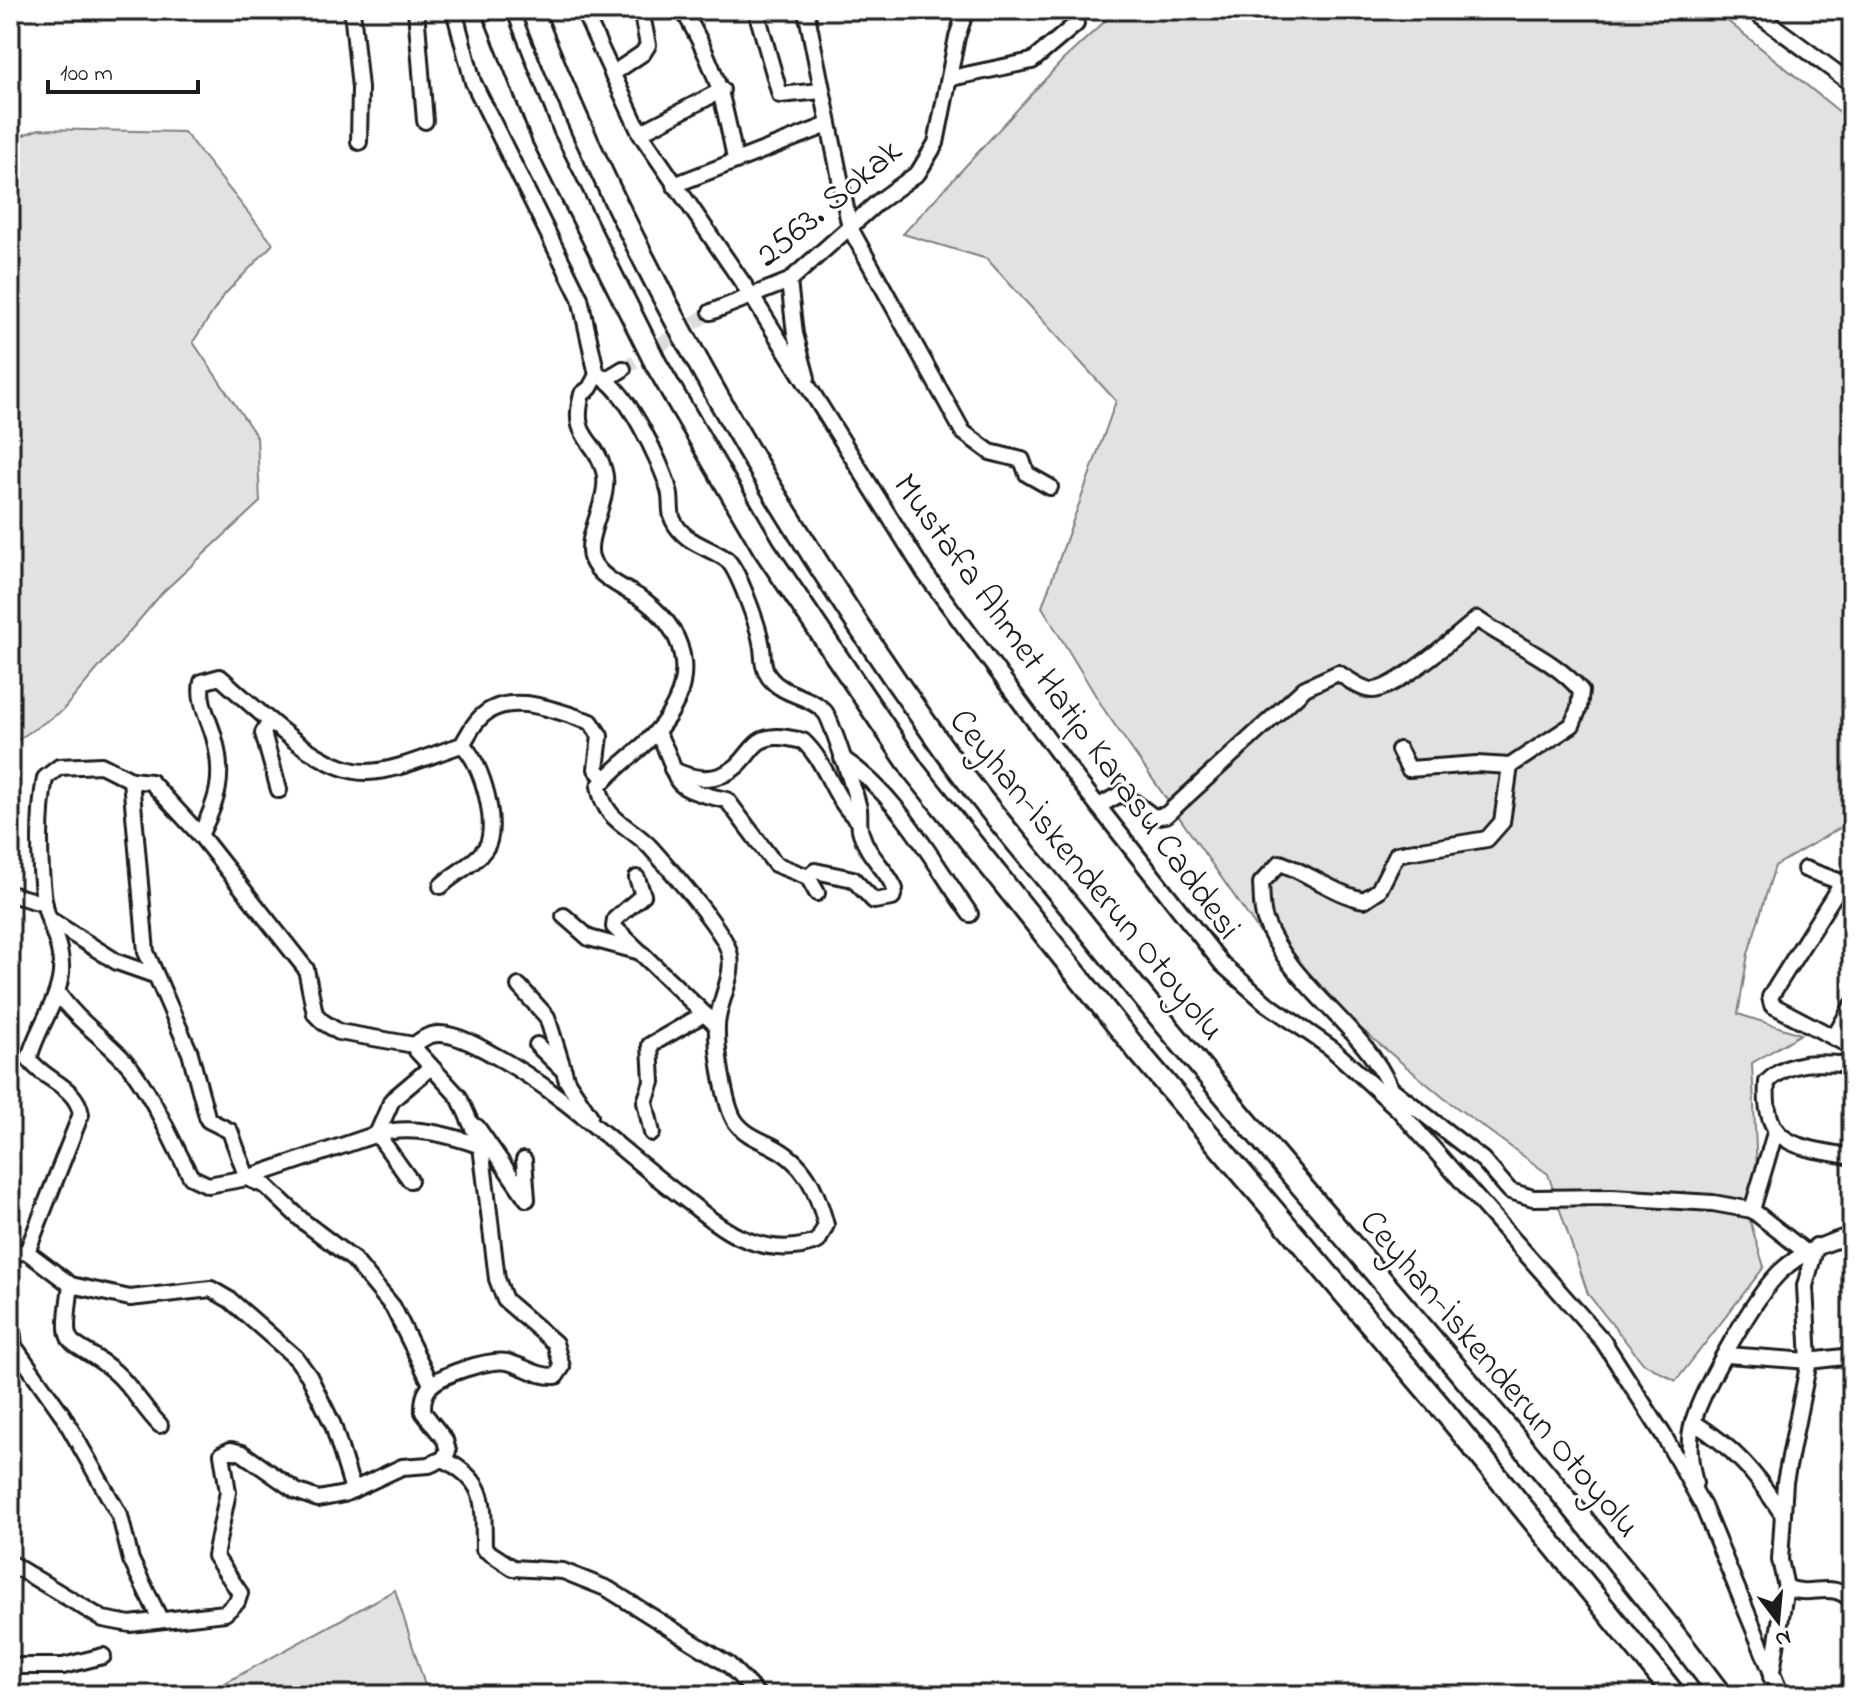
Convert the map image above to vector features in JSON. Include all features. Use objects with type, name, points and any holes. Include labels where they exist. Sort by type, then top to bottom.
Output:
[{"type":"highway","name":"Ceyhan-İskenderun Otoyolu","points":[[493,10],[543,138],[649,351],[764,549],[914,771],[1137,1050],[1450,1418],[1675,1695]]},
{"type":"highway","name":"Ceyhan-İskenderun Otoyolu","points":[[532,10],[576,122],[686,345],[794,529],[943,748],[1165,1026],[1468,1382],[1657,1611],[1721,1695]]},
{"type":"street","points":[[352,10],[360,88],[359,142]]},
{"type":"street","points":[[416,10],[425,121]]},
{"type":"street","points":[[454,10],[473,82],[580,298],[602,377],[628,407],[655,457],[670,492],[672,518],[683,535],[727,559],[756,622],[762,645],[762,663],[770,678],[786,692],[807,699],[826,713],[874,862],[888,874],[895,889],[892,898],[874,901],[853,879],[842,874],[815,871],[808,877]]},
{"type":"street","name":"Mustafa Ahmet Hatip Karasu Caddesi","points":[[583,10],[640,133],[753,298],[924,572],[1099,806],[1222,964],[1266,1003],[1331,1048],[1398,1109],[1603,1341],[1664,1436],[1703,1506],[1781,1695]]},
{"type":"street","points":[[612,74],[643,53],[648,45],[641,10]]},
{"type":"street","points":[[683,10],[712,62],[722,90],[735,159]]},
{"type":"street","points":[[756,10],[780,95],[821,91]]},
{"type":"street","points":[[806,10],[850,228],[963,432],[990,452],[1022,460],[1027,474],[1050,487]]},
{"type":"street","name":"2563. Sokak","points":[[711,312],[753,298],[789,281],[918,173],[936,143],[957,37],[966,10]]},
{"type":"street","points":[[1752,10],[1852,84]]},
{"type":"street","points":[[951,78],[1032,61],[1076,24]]},
{"type":"street","points":[[640,133],[722,90]]},
{"type":"street","points":[[674,185],[828,125]]},
{"type":"street","points":[[789,281],[795,334],[816,402]]},
{"type":"street","points":[[414,1045],[425,1036],[442,1034],[474,1045],[521,1070],[596,1126],[652,1175],[737,1236],[775,1247],[800,1249],[818,1241],[826,1225],[819,1199],[803,1166],[748,1134],[734,1121],[723,1078],[717,1026],[732,966],[726,944],[649,846],[615,820],[602,803],[599,786],[656,732],[672,710],[684,671],[684,657],[670,623],[591,559],[590,548],[604,493],[605,473],[578,422],[582,394],[602,377],[623,369]]},
{"type":"street","points":[[1099,806],[1122,793],[1154,817],[1166,815],[1305,688],[1338,673],[1369,691],[1384,688],[1436,654],[1477,619],[1512,644],[1565,671],[1581,691],[1579,708],[1572,725],[1510,766],[1477,764],[1409,769],[1399,750]]},
{"type":"street","points":[[200,835],[219,797],[215,741],[200,693],[202,682],[220,677],[302,748],[366,772],[462,745],[479,718],[493,708],[516,703],[591,722],[600,736],[596,769],[605,779]]},
{"type":"street","points":[[270,721],[263,733],[279,790]]},
{"type":"street","points":[[656,732],[677,783],[691,792],[727,800],[775,864],[808,877],[817,893]]},
{"type":"street","points":[[672,769],[688,777],[707,779],[738,766],[760,741],[780,736],[803,741],[831,778],[843,808],[859,821]]},
{"type":"street","points":[[441,886],[486,849],[493,831],[475,760],[462,745]]},
{"type":"street","points":[[841,757],[861,771],[893,803],[970,914]]},
{"type":"street","points":[[10,1563],[103,1619],[130,1624],[225,1613],[237,1602],[240,1593],[215,1556],[218,1533],[226,1516],[228,1492],[222,1454],[231,1450],[242,1453],[296,1491],[318,1499],[353,1490],[402,1467],[429,1465],[443,1459],[448,1451],[445,1440],[423,1412],[424,1398],[431,1384],[475,1365],[506,1362],[541,1377],[556,1376],[562,1367],[555,1343],[522,1318],[505,1300],[481,1146],[459,1097],[414,1045],[339,1032],[323,1022],[315,1014],[306,969],[200,835],[151,782],[131,780],[101,765],[59,767],[45,778],[41,801],[45,904],[52,921],[61,969],[58,993],[34,1037],[29,1059],[35,1069],[69,1090],[81,1114],[27,1252]]},
{"type":"street","points":[[1398,1109],[1393,1090],[1359,1036],[1325,1008],[1288,964],[1264,918],[1261,883],[1280,863],[1306,871],[1346,897],[1364,900],[1379,890],[1397,854],[1487,839],[1502,822],[1510,766]]},
{"type":"street","points":[[131,780],[146,952],[190,1053],[208,1120],[230,1131],[247,1178],[266,1186],[304,1222],[354,1260],[393,1307],[431,1384]]},
{"type":"street","points":[[1805,869],[1847,884],[1770,997],[1772,1005],[1852,1047]]},
{"type":"street","points":[[637,878],[643,895],[615,919],[614,927],[717,1026]]},
{"type":"street","points":[[10,894],[45,904]]},
{"type":"street","points":[[564,916],[589,938],[637,951]]},
{"type":"street","points":[[52,921],[117,962],[154,975]]},
{"type":"street","points":[[519,986],[547,1017],[565,1071],[596,1126]]},
{"type":"street","points":[[58,993],[73,1016],[114,1048],[133,1071],[191,1177],[208,1185],[247,1178],[394,1129],[414,1133],[435,1130],[481,1146]]},
{"type":"street","points":[[1835,1036],[1852,1006]]},
{"type":"street","points":[[652,1133],[645,1102],[652,1082],[650,1045],[704,1014]]},
{"type":"street","points":[[537,1045],[565,1071]]},
{"type":"street","points":[[1852,1065],[1804,1063],[1778,1071],[1767,1082],[1765,1108],[1775,1133],[1799,1147],[1852,1157]]},
{"type":"street","points":[[377,1134],[392,1100],[431,1067]]},
{"type":"street","points":[[1393,1090],[1483,1160],[1510,1191],[1533,1198],[1612,1197],[1713,1203],[1752,1210],[1811,1250]]},
{"type":"street","points":[[468,1117],[498,1153],[527,1199],[524,1160]]},
{"type":"street","points":[[1752,1210],[1775,1133]]},
{"type":"street","points":[[377,1134],[410,1180]]},
{"type":"street","points":[[1703,1506],[1689,1456],[1693,1422],[1753,1306],[1781,1271],[1811,1250],[1852,1235]]},
{"type":"street","points":[[1771,1677],[1786,1587],[1780,1560],[1785,1482],[1809,1361],[1805,1286],[1811,1250]]},
{"type":"street","points":[[10,1253],[27,1252],[71,1285],[130,1298],[211,1289],[230,1300],[296,1358],[309,1376],[333,1425],[353,1490]]},
{"type":"street","points":[[71,1285],[65,1328],[71,1343],[117,1373],[160,1425]]},
{"type":"street","points":[[10,1308],[14,1346],[62,1414],[120,1516],[131,1560],[160,1619]]},
{"type":"street","points":[[1727,1355],[1809,1361],[1852,1356]]},
{"type":"street","points":[[1693,1422],[1727,1444],[1755,1472],[1783,1515]]},
{"type":"street","points":[[443,1459],[469,1472],[483,1501],[484,1549],[513,1568],[563,1571],[608,1589],[729,1665],[758,1695]]},
{"type":"street","points":[[1786,1587],[1799,1594],[1828,1588],[1843,1592],[1852,1601]]},
{"type":"street","points":[[10,1666],[63,1666],[103,1656]]},
{"type":"shaded area","points":[[1117,10],[1714,10],[1852,122],[1852,821],[1775,866],[1748,954],[1738,1014],[1801,1034],[1752,1063],[1757,1171],[1748,1214],[1764,1267],[1676,1381],[1643,1363],[1588,1294],[1548,1174],[1445,1099],[1279,960],[1105,711],[1042,607],[1116,401],[987,259],[903,234],[1062,61]]},
{"type":"shaded area","points":[[39,129],[184,132],[273,244],[225,294],[193,342],[257,437],[260,502],[163,592],[62,711],[10,745],[10,140]]},
{"type":"shaded area","points":[[395,1590],[428,1695],[203,1695]]},
{"type":"tunnel","points":[[623,369],[711,312]]}]
